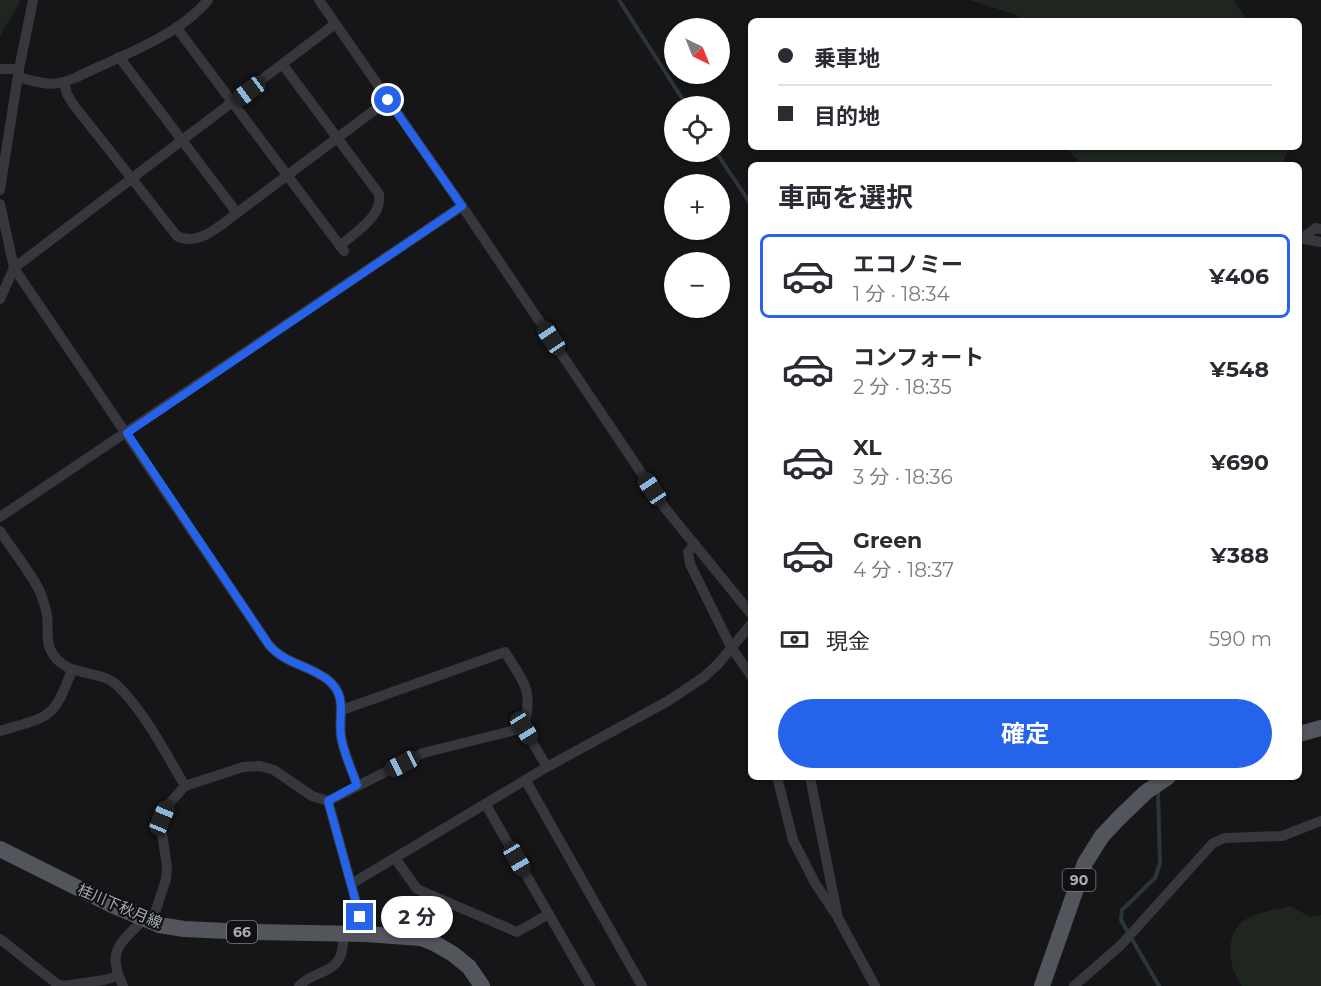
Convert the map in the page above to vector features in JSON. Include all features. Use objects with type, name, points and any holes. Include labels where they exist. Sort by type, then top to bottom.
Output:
[{"type":"main road","points":[[1302,733],[1321,728]]},
{"type":"main road","name":"90","points":[[1042,986],[1085,863],[1102,836],[1146,792],[1164,780]]},
{"type":"main road","name":"桂川下秋月線","points":[[0,849],[148,921],[184,929],[405,936],[434,943],[453,954],[469,967],[482,986]]},
{"type":"street","points":[[0,190],[33,0]]},
{"type":"street","points":[[0,69],[19,73],[51,85],[64,82],[119,57],[176,27],[191,17],[208,0]]},
{"type":"street","points":[[319,0],[462,206],[665,508],[748,610]]},
{"type":"street","points":[[0,299],[14,268],[283,66],[335,24]]},
{"type":"street","points":[[176,27],[342,248],[375,215],[381,201],[376,188],[283,66]]},
{"type":"street","points":[[119,57],[237,213]]},
{"type":"street","points":[[64,82],[73,104],[177,236],[183,239],[192,239],[213,232],[388,100]]},
{"type":"street","points":[[0,204],[14,268],[269,645],[284,660],[320,674],[331,682],[341,698],[341,736],[357,785]]},
{"type":"street","points":[[0,517],[462,206]]},
{"type":"street","points":[[1302,238],[1316,228],[1321,229]]},
{"type":"street","points":[[1302,239],[1321,242]]},
{"type":"street","points":[[0,531],[41,594],[47,616],[47,640],[51,651],[62,666],[110,680],[118,687],[151,728],[184,786]]},
{"type":"street","points":[[695,544],[688,552],[690,564],[731,647],[748,670]]},
{"type":"street","points":[[351,884],[548,767],[668,701],[704,677],[718,664],[748,628]]},
{"type":"street","points":[[342,710],[505,652],[526,686],[528,710],[524,728],[548,767]]},
{"type":"street","points":[[0,730],[46,716],[61,699],[72,670]]},
{"type":"street","points":[[0,939],[57,984],[63,986],[104,980],[120,981],[114,964],[116,953],[119,945],[148,921],[166,879],[162,818],[167,806],[184,786],[243,767],[260,766],[274,770],[312,796],[328,801],[423,753],[524,728]]},
{"type":"street","points":[[778,780],[793,840],[815,883],[838,918],[876,986]]},
{"type":"street","points":[[811,780],[838,918]]},
{"type":"street","points":[[526,781],[642,986]]},
{"type":"street","points":[[328,801],[365,933]]},
{"type":"street","points":[[486,805],[590,986]]},
{"type":"street","points":[[1074,986],[1121,945],[1213,843],[1225,838],[1282,836],[1321,821]]},
{"type":"street","points":[[395,858],[417,889],[517,932],[549,914]]},
{"type":"street","points":[[299,986],[308,978],[331,968],[340,957],[344,934]]},
{"type":"shaded area","points":[[0,0],[21,0],[0,36]]},
{"type":"shaded area","points":[[969,0],[1234,0],[1246,18],[1018,18],[1017,15]]},
{"type":"shaded area","points":[[1069,150],[1288,150],[1283,162],[1079,162]]},
{"type":"shaded area","points":[[1290,906],[1310,917],[1321,915],[1321,986],[1242,986],[1231,960],[1231,940],[1235,931],[1248,918]]},
{"type":"waterway","points":[[619,0],[681,96]]},
{"type":"waterway","points":[[723,162],[748,200]]},
{"type":"waterway","points":[[1158,790],[1160,863],[1155,878],[1122,910],[1121,920],[1159,986]]},
{"type":"route","points":[[360,917],[328,801],[357,785],[341,736],[341,698],[338,691],[320,674],[284,660],[276,654],[127,433],[462,206],[388,100]]}]
